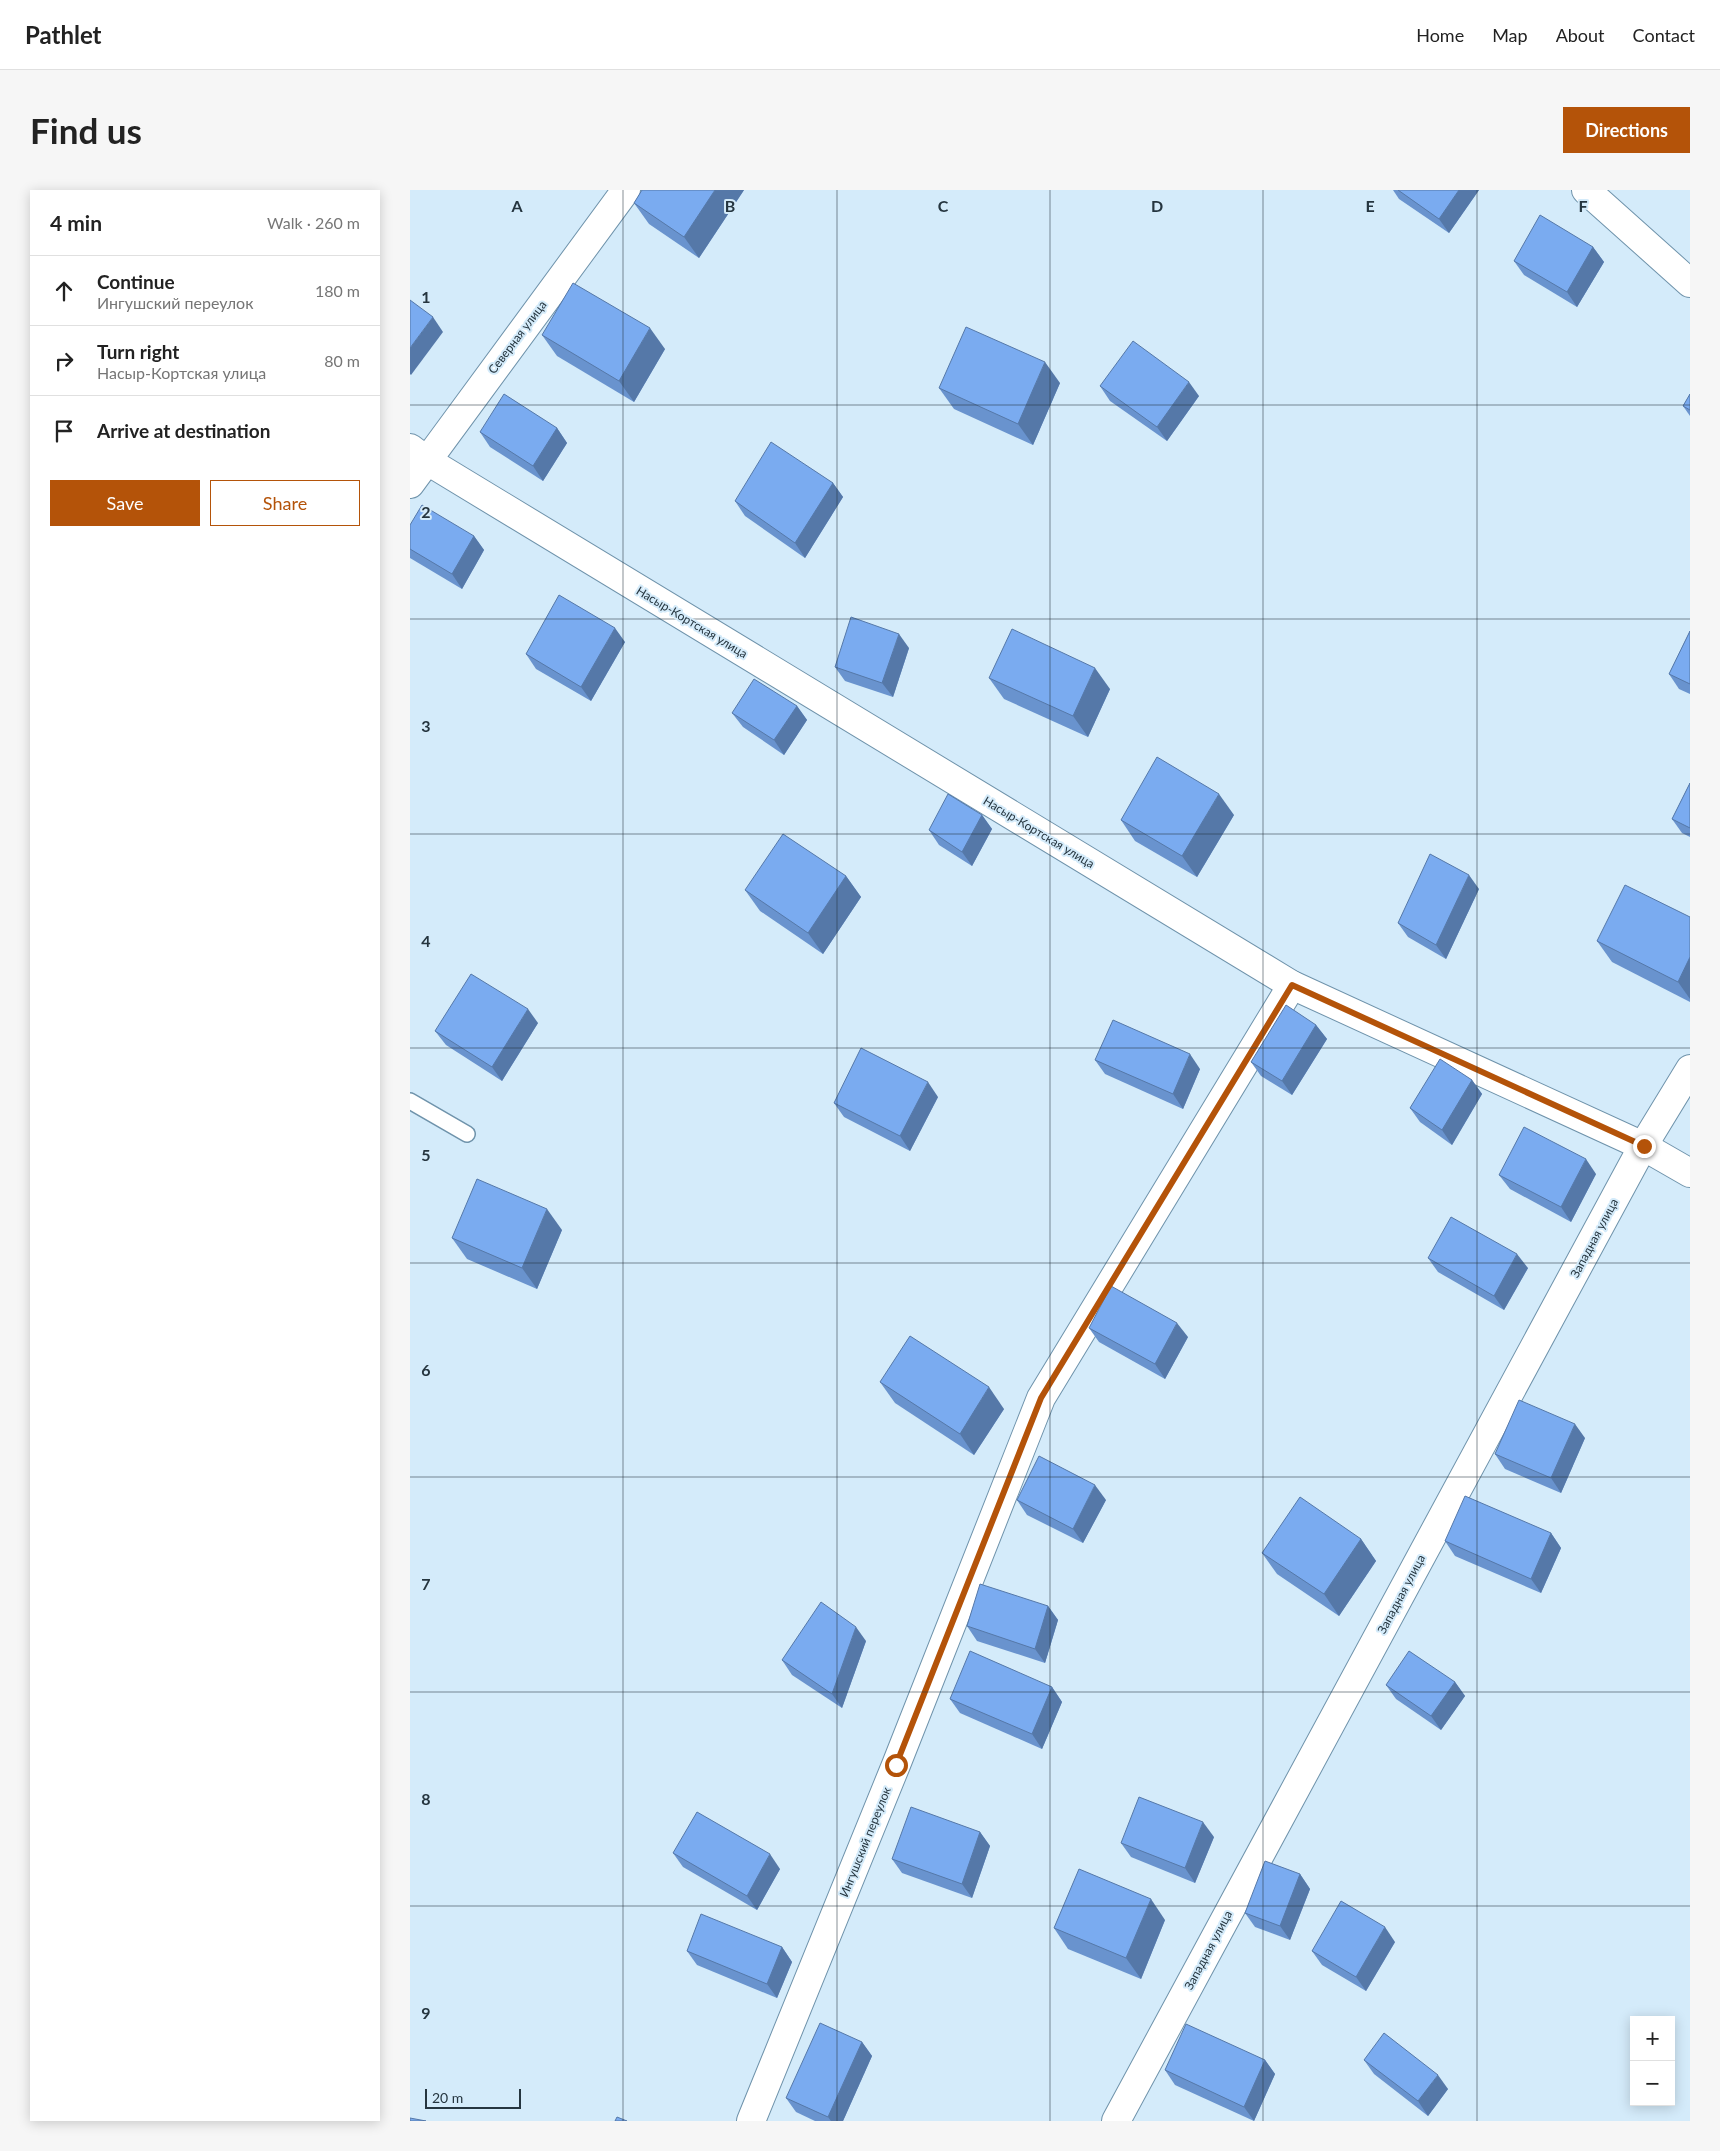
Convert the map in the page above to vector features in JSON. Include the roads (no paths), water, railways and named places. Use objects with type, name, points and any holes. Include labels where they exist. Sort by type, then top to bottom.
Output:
[{"type":"street","name":"Северная улица","points":[[410,484],[418,454],[626,190]]},
{"type":"street","points":[[1586,190],[1690,283]]},
{"type":"street","name":"Насыр-Кортская улица","points":[[418,454],[1292,985],[1644,1146],[1690,1173]]},
{"type":"street","name":"Ингушский переулок","points":[[751,2121],[896,1765],[1041,1398],[1292,985]]},
{"type":"street","name":"Западная улица","points":[[1116,2121],[1644,1146],[1690,1069]]},
{"type":"lane","points":[[410,1101],[467,1134]]}]
